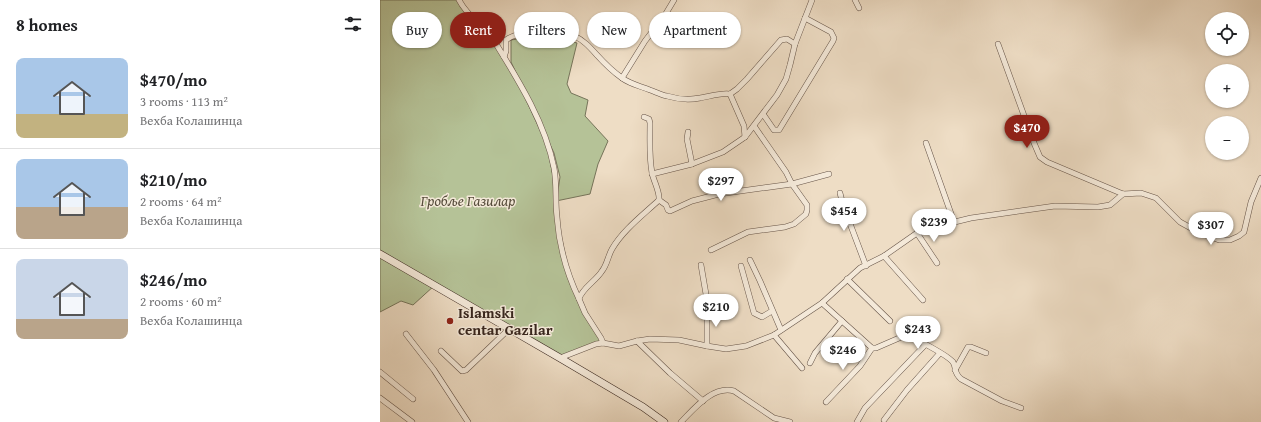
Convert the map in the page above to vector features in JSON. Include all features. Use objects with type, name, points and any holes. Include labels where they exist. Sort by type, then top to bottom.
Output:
[{"type":"main road","points":[[380,254],[643,407],[664,422]]},
{"type":"street","points":[[459,0],[469,15],[489,34],[504,57],[531,106],[543,134],[552,158],[556,181],[557,218],[560,241],[571,281],[585,313],[603,343]]},
{"type":"street","points":[[622,78],[645,41],[665,15],[674,0]]},
{"type":"street","points":[[652,174],[692,164],[723,152],[746,137],[777,95],[786,79],[795,44],[812,0]]},
{"type":"street","points":[[855,0],[859,8]]},
{"type":"street","points":[[763,114],[774,130],[779,130],[833,41],[834,38],[831,32],[805,18]]},
{"type":"street","points":[[504,57],[506,51],[506,40],[514,36],[538,32],[567,33],[582,40],[612,71],[630,83],[668,97],[691,99],[727,93],[730,94],[748,79],[781,40],[787,39],[795,44]]},
{"type":"street","points":[[998,44],[1034,143],[1040,157],[1047,162],[1123,194],[1141,193],[1156,198],[1180,222],[1200,233],[1219,240],[1230,240],[1244,232],[1251,202],[1261,178]]},
{"type":"street","points":[[730,94],[744,126],[746,137]]},
{"type":"street","points":[[644,116],[649,119],[650,123],[650,156],[652,174],[659,195],[659,200]]},
{"type":"street","points":[[711,250],[748,232],[785,227],[794,224],[806,214],[807,205],[754,126]]},
{"type":"street","points":[[688,132],[687,139],[692,164]]},
{"type":"street","points":[[926,143],[954,222]]},
{"type":"street","points":[[659,200],[666,205],[670,211],[692,201],[719,194],[792,184],[829,174]]},
{"type":"street","points":[[840,193],[843,205],[866,266]]},
{"type":"street","points":[[560,358],[596,344],[603,343],[616,346],[637,341],[672,339],[726,349],[755,343],[774,335],[822,303],[847,279],[917,233],[926,229],[971,218],[1055,206],[1098,207],[1110,205],[1123,194]]},
{"type":"street","points":[[579,299],[582,293],[603,270],[610,253],[617,242],[634,223],[659,200]]},
{"type":"street","points":[[917,233],[937,263]]},
{"type":"street","points":[[884,256],[923,300]]},
{"type":"street","points":[[750,260],[781,330]]},
{"type":"street","points":[[701,265],[707,300],[707,346]]},
{"type":"street","points":[[741,266],[754,313],[762,317],[772,311]]},
{"type":"street","points":[[847,279],[890,321]]},
{"type":"street","points":[[822,303],[872,348]]},
{"type":"street","points":[[810,362],[815,353],[842,321]]},
{"type":"street","points":[[441,351],[462,371],[466,370],[509,329]]},
{"type":"street","points":[[406,334],[434,370],[468,422]]},
{"type":"street","points":[[774,335],[802,368]]},
{"type":"street","points":[[826,402],[860,366],[872,348],[876,348],[906,335],[949,358],[954,364],[956,375],[960,379],[1002,401],[1021,408]]},
{"type":"street","points":[[637,341],[670,373],[703,401]]},
{"type":"street","points":[[857,422],[866,408],[925,345]]},
{"type":"street","points":[[955,370],[968,347],[986,353]]},
{"type":"street","points":[[884,420],[907,390],[940,353]]},
{"type":"street","points":[[380,372],[413,399]]},
{"type":"street","points":[[681,422],[703,401],[717,393],[732,390],[774,418],[790,422]]},
{"type":"street","points":[[380,398],[412,422]]},
{"type":"green space","name":"Гробље Газилар","points":[[380,0],[459,0],[469,12],[450,12],[450,48],[496,48],[514,74],[547,145],[557,197],[560,177],[554,153],[511,62],[511,40],[514,40],[514,48],[576,48],[567,84],[571,93],[588,100],[585,116],[608,141],[598,164],[590,194],[556,201],[557,218],[571,281],[603,343],[560,358],[435,285],[413,305],[401,301],[380,312]]},
{"type":"place","name":"Islamski centar Gazilar","points":[[450,321]]}]
